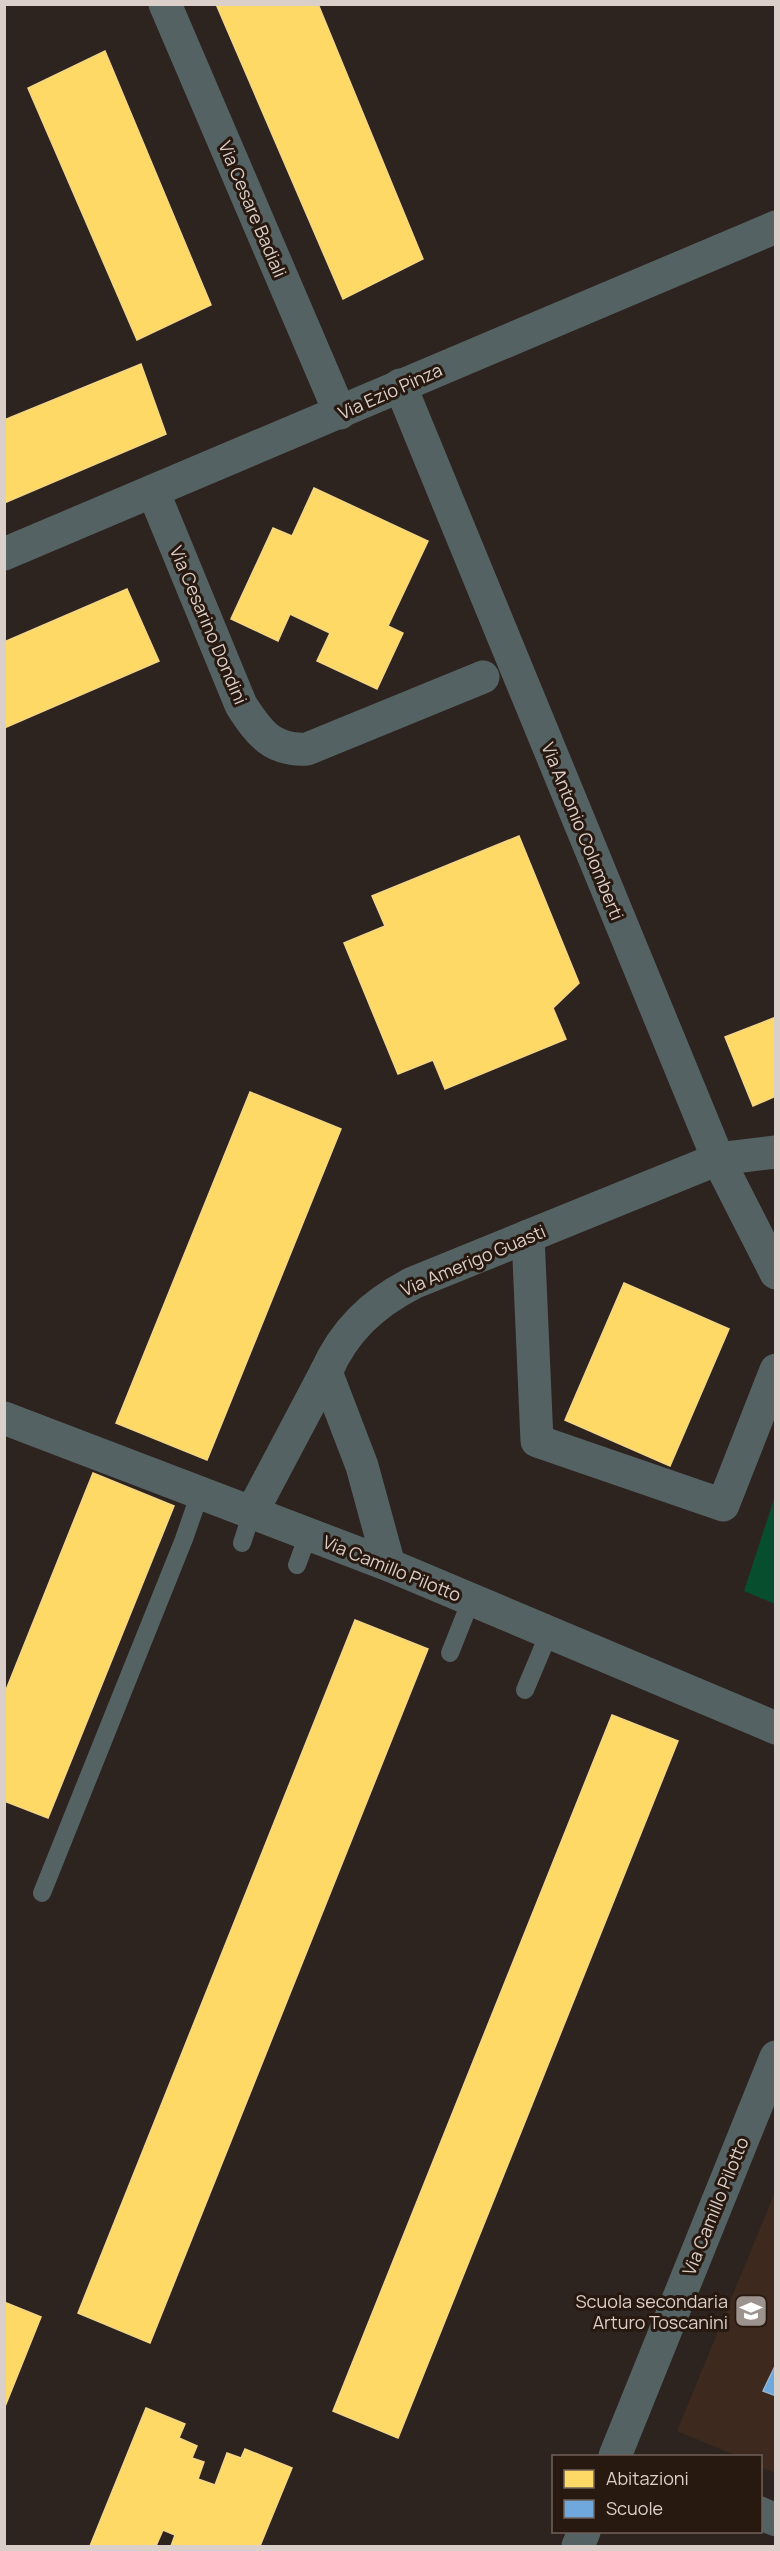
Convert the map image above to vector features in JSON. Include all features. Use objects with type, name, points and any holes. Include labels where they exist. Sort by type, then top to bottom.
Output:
[{"type":"street","name":"Via Cesare Badiali","points":[[165,4],[340,413]]},
{"type":"street","name":"Via Ezio Pinza","points":[[4,554],[776,227]]},
{"type":"street","name":"Via Antonio Colomberti","points":[[400,385],[718,1159],[776,1273]]},
{"type":"street","name":"Via Cesarino Dondini","points":[[153,491],[241,705],[260,732],[270,741],[283,747],[307,749],[483,677]]},
{"type":"street","name":"Via Amerigo Guasti","points":[[252,1512],[334,1354],[350,1330],[386,1299],[412,1283],[718,1159],[776,1152]]},
{"type":"street","points":[[528,1236],[537,1441],[723,1505],[776,1370]]},
{"type":"street","points":[[326,1372],[362,1466],[389,1565]]},
{"type":"street","name":"Via Camillo Pilotto","points":[[4,1418],[389,1565],[776,1728]]},
{"type":"street","name":"Via Camillo Pilotto","points":[[618,2455],[776,2056]]},
{"type":"street","points":[[762,2514],[776,2520]]},
{"type":"street","points":[[578,2547],[584,2533]]},
{"type":"lane","points":[[42,1893],[184,1539],[200,1493]]},
{"type":"lane","points":[[242,1543],[252,1512]]},
{"type":"lane","points":[[297,1565],[309,1535]]},
{"type":"lane","points":[[450,1653],[471,1600]]},
{"type":"lane","points":[[525,1690],[549,1633]]},
{"type":"shaded area","name":"Scuola secondaria Arturo Toscanini","points":[[775,2192],[775,2473],[762,2467],[762,2455],[735,2455],[677,2431]]},
{"type":"green space","points":[[775,1496],[775,1604],[744,1591]]},
{"type":"building: Abitazioni","points":[[216,4],[318,4],[423,259],[343,299]]},
{"type":"building: Abitazioni","points":[[105,51],[211,305],[137,340],[28,88]]},
{"type":"building: Abitazioni","points":[[141,364],[166,434],[4,503],[4,420]]},
{"type":"building: Abitazioni","points":[[314,488],[428,541],[388,626],[403,633],[377,689],[317,661],[330,633],[290,614],[278,641],[231,619],[273,528],[292,536]]},
{"type":"building: Abitazioni","points":[[127,589],[159,661],[4,728],[4,642]]},
{"type":"building: Abitazioni","points":[[519,836],[579,983],[553,1008],[566,1039],[445,1089],[433,1060],[398,1074],[344,943],[385,926],[372,896]]},
{"type":"building: Abitazioni","points":[[776,1017],[776,1096],[753,1106],[725,1037]]},
{"type":"building: Abitazioni","points":[[250,1092],[341,1129],[207,1460],[116,1423]]},
{"type":"building: Abitazioni","points":[[624,1283],[729,1329],[670,1466],[565,1420]]},
{"type":"building: Abitazioni","points":[[93,1473],[174,1506],[48,1818],[4,1801],[4,1695]]},
{"type":"building: Abitazioni","points":[[355,1620],[428,1649],[150,2343],[78,2313]]},
{"type":"building: Abitazioni","points":[[612,1715],[678,1741],[398,2438],[333,2411]]},
{"type":"building: Abitazioni","points":[[4,2302],[41,2317],[4,2409]]},
{"type":"building: Abitazioni","points":[[146,2408],[185,2424],[179,2438],[197,2446],[192,2458],[204,2462],[198,2479],[215,2485],[227,2453],[241,2458],[245,2449],[292,2468],[260,2546],[171,2546],[175,2535],[163,2530],[156,2546],[90,2546]]},
{"type":"building: Scuole","points":[[776,2364],[776,2396],[763,2391]]},
{"type":"place","name":"Scuola secondaria Arturo Toscanini","points":[[751,2311]]}]
